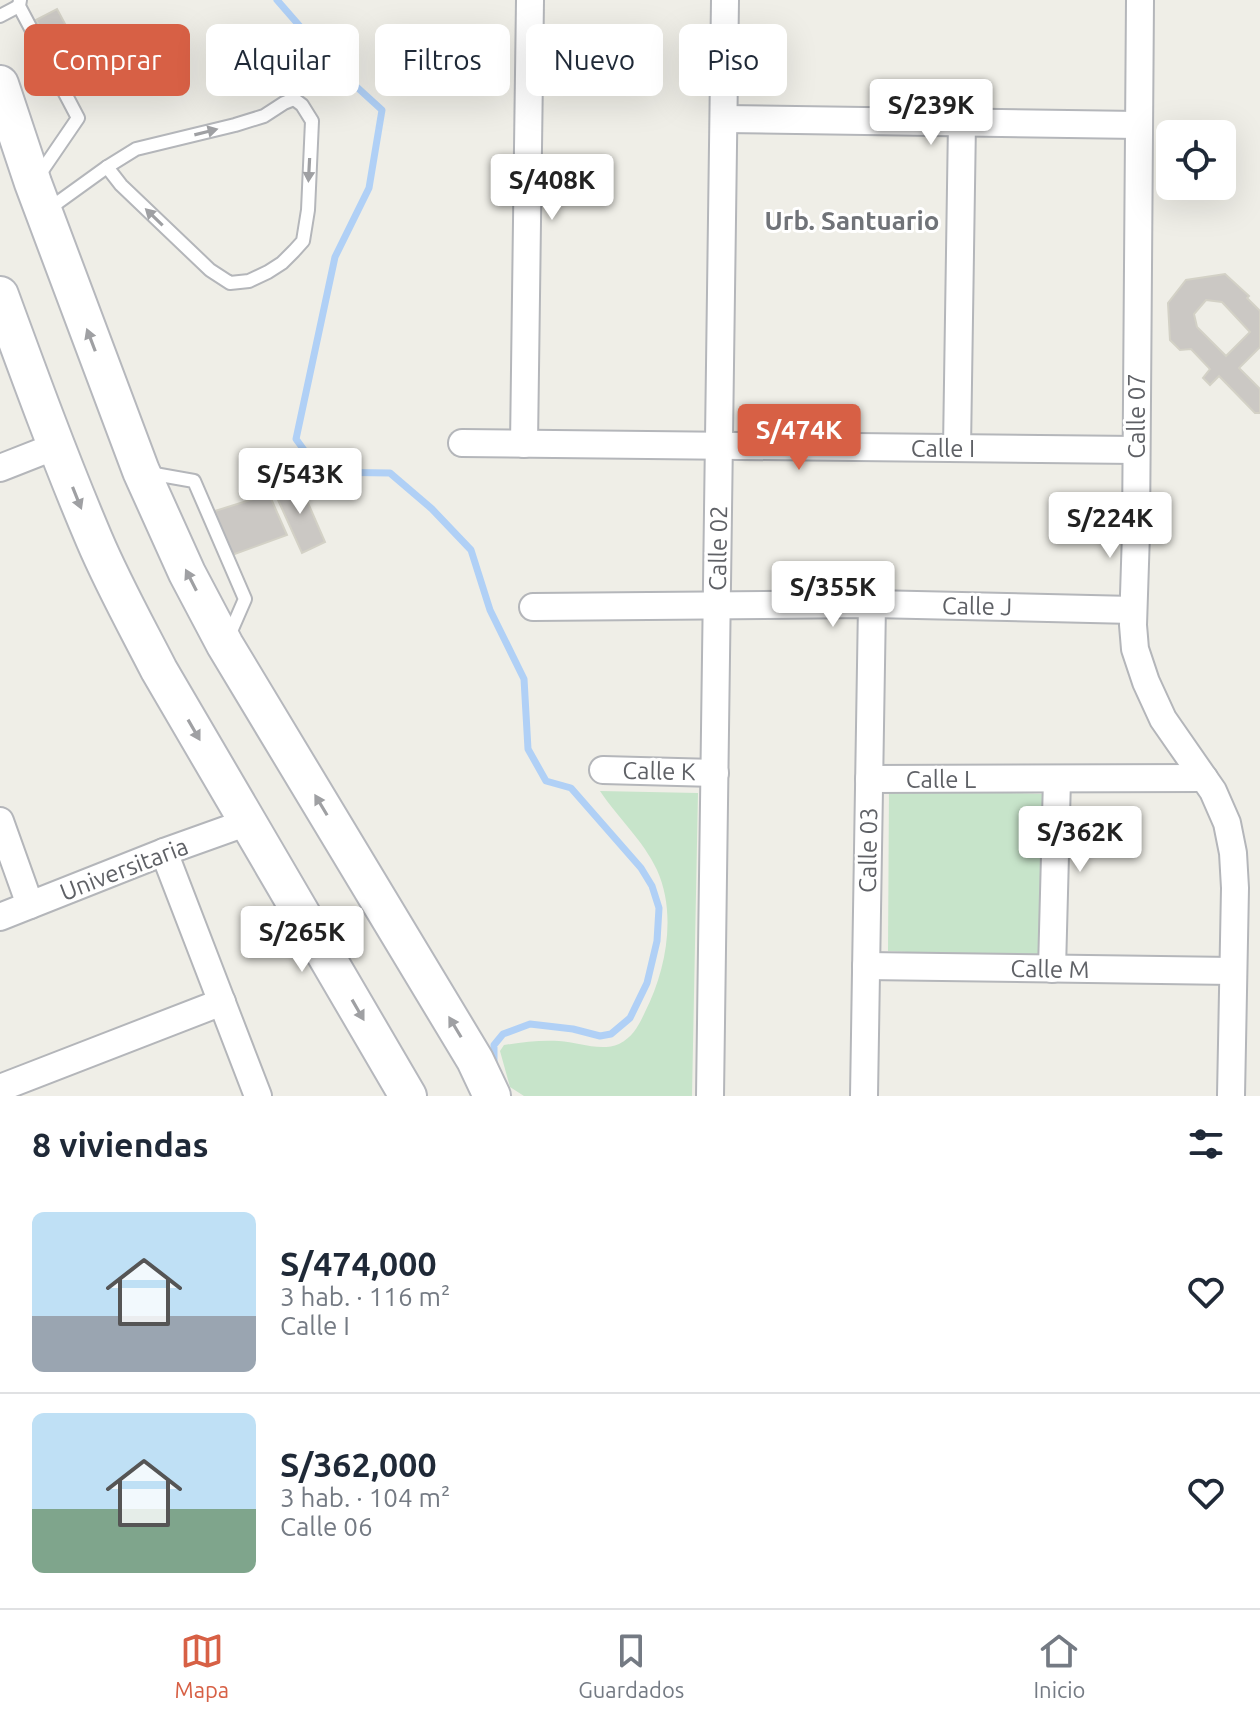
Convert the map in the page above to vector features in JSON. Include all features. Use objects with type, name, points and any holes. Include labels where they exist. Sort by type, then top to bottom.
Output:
[{"type":"main road","points":[[0,84],[38,198],[141,471],[181,561],[225,645],[475,1060],[492,1096]]},
{"type":"main road","points":[[0,295],[56,446],[124,604],[159,670],[408,1096]]},
{"type":"street","points":[[524,444],[530,0]]},
{"type":"street","name":"Calle 02","points":[[710,1096],[725,0]]},
{"type":"street","name":"Calle 07","points":[[1140,0],[1133,625],[1135,649],[1163,719],[1213,791],[1227,823],[1233,853],[1231,1096]]},
{"type":"street","points":[[724,119],[1138,125]]},
{"type":"street","points":[[957,448],[962,122]]},
{"type":"street","name":"Calle I","points":[[462,443],[1136,450]]},
{"type":"street","points":[[0,468],[56,446]]},
{"type":"street","name":"Calle J","points":[[533,607],[872,604],[1133,610]]},
{"type":"street","name":"Calle 03","points":[[864,1096],[872,604]]},
{"type":"street","name":"Calle K","points":[[603,770],[715,773]]},
{"type":"street","name":"Calle L","points":[[869,779],[1204,778]]},
{"type":"street","points":[[1052,969],[1057,779]]},
{"type":"street","points":[[0,821],[30,905]]},
{"type":"street","name":"Universitaria","points":[[0,917],[248,822]]},
{"type":"street","points":[[164,852],[258,1096]]},
{"type":"street","name":"Calle M","points":[[866,966],[1233,971]]},
{"type":"street","points":[[0,1088],[222,1002]]},
{"type":"lane","points":[[0,16],[20,3],[78,118],[38,198]]},
{"type":"lane","points":[[107,167],[121,185],[210,270],[230,283],[249,281],[282,263],[303,241],[308,210],[312,121],[292,96]]},
{"type":"lane","points":[[38,198],[107,167],[136,149],[264,116],[294,99]]},
{"type":"green space","points":[[889,789],[1045,794],[1040,959],[888,951]]},
{"type":"green space","points":[[600,791],[698,793],[692,1096],[524,1096],[510,1087],[500,1051],[504,1045],[545,1041],[597,1047],[619,1044],[638,1026],[659,979],[668,923],[663,887],[645,849]]},
{"type":"building","points":[[57,9],[65,24],[38,24],[36,20]]},
{"type":"building","points":[[1225,274],[1260,311],[1260,347],[1239,368],[1260,389],[1260,413],[1255,413],[1219,376],[1210,385],[1203,378],[1210,369],[1191,349],[1180,350],[1170,340],[1168,303],[1186,280]],"holes":[[[1206,300],[1222,302],[1250,332],[1226,356],[1197,327],[1194,314]]]},
{"type":"building","points":[[298,480],[325,542],[302,553],[274,491]]},
{"type":"building","points":[[269,494],[287,535],[232,555],[215,511]]},
{"type":"waterway","points":[[277,0],[337,69],[382,110],[369,188],[335,257],[296,439],[320,472],[390,473],[432,509],[471,550],[490,610],[524,679],[528,749],[546,781],[571,788],[641,868],[652,886],[659,908],[657,941],[647,983],[630,1018],[611,1034],[600,1036],[530,1024],[503,1034],[494,1045],[494,1064]]},
{"type":"district","name":"Urb. Santuario","points":[[852,220]]}]
